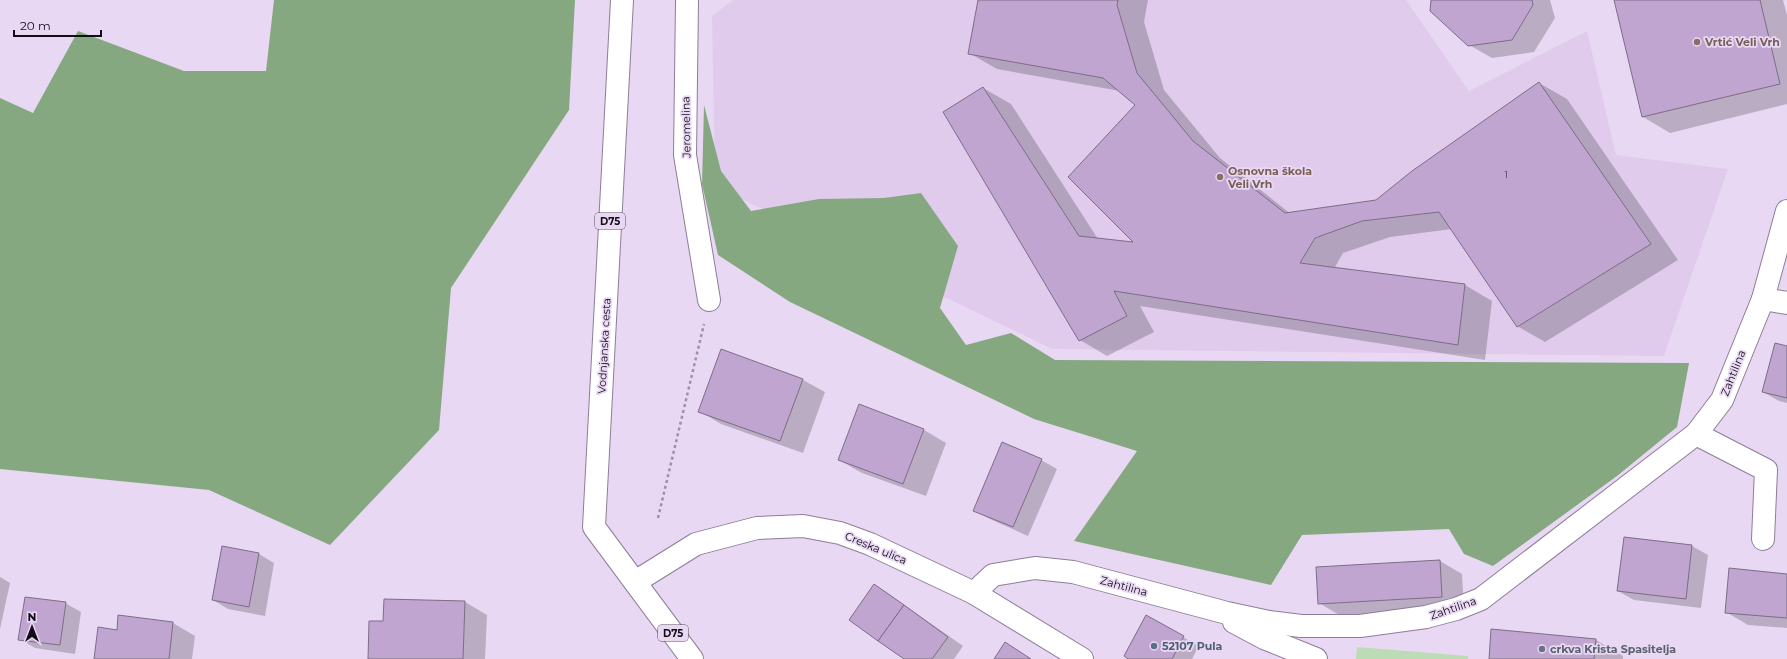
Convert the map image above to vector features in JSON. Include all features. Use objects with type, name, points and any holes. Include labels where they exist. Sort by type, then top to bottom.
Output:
[{"type":"street","name":"Vodnjanska cesta","points":[[622,0],[594,528],[692,659]]},
{"type":"street","name":"Jeromelina","points":[[687,0],[685,154],[709,300]]},
{"type":"street","name":"Zahtilina","points":[[974,593],[993,575],[1035,568],[1073,572],[1227,614],[1301,626],[1360,626],[1426,617],[1456,609],[1481,599],[1696,434],[1722,400],[1763,300],[1787,211]]},
{"type":"street","points":[[1763,300],[1787,303]]},
{"type":"street","points":[[1696,434],[1766,470],[1763,539]]},
{"type":"street","name":"Creska ulica","points":[[635,582],[696,544],[757,528],[803,526],[840,533],[870,544],[974,593],[1082,659]]},
{"type":"street","points":[[1227,614],[1234,623],[1264,638],[1316,659]]},
{"type":"path","points":[[658,518],[709,300]]},
{"type":"shaded area","name":"Osnovna škola Veli Vrh","points":[[733,0],[1406,0],[1469,91],[1587,31],[1616,155],[1728,169],[1664,356],[1052,349],[715,186],[712,16]]},
{"type":"green space","points":[[274,0],[575,0],[569,110],[451,288],[439,430],[330,545],[209,490],[0,469],[0,98],[33,113],[78,31],[184,71],[266,71]]},
{"type":"green space","points":[[704,105],[721,171],[751,211],[819,199],[884,198],[921,193],[958,246],[940,308],[966,345],[1011,333],[1055,360],[1689,363],[1677,427],[1617,476],[1493,566],[1464,554],[1449,529],[1302,535],[1271,585],[1074,541],[1137,451],[1034,419],[790,302],[718,255],[702,184]]},
{"type":"green space","points":[[1357,647],[1468,656],[1468,659],[1356,659]]},
{"type":"building","points":[[978,0],[1118,0],[1117,5],[1137,73],[1193,141],[1285,213],[1376,200],[1412,171],[1539,82],[1651,244],[1517,327],[1439,212],[1362,221],[1315,238],[1300,263],[1465,284],[1458,345],[1114,291],[1127,316],[1079,341],[943,112],[983,87],[1079,236],[1133,242],[1068,177],[1135,105],[1103,78],[968,54]]},
{"type":"building","points":[[1431,0],[1532,0],[1533,5],[1512,40],[1468,46],[1430,11]]},
{"type":"building","name":"Vrtić Veli Vrh","points":[[1614,0],[1760,0],[1780,84],[1642,117]]},
{"type":"building","points":[[1775,343],[1787,346],[1787,398],[1762,392]]},
{"type":"building","points":[[721,349],[803,379],[780,441],[698,412]]},
{"type":"building","points":[[859,404],[924,429],[903,484],[838,460]]},
{"type":"building","points":[[1002,442],[1042,459],[1013,527],[973,511]]},
{"type":"building","points":[[1624,537],[1692,545],[1686,599],[1617,591]]},
{"type":"building","points":[[222,546],[259,553],[249,607],[212,600]]},
{"type":"building","points":[[1440,560],[1442,597],[1318,604],[1316,567]]},
{"type":"building","points":[[1729,568],[1787,574],[1787,618],[1725,613]]},
{"type":"building","points":[[874,584],[904,605],[878,641],[849,620]]},
{"type":"building","points":[[25,597],[66,602],[60,645],[18,640]]},
{"type":"building","points":[[384,599],[465,601],[463,659],[368,659],[369,621],[383,621]]},
{"type":"building","points":[[904,605],[948,637],[932,659],[904,659],[878,641]]},
{"type":"building","points":[[118,615],[173,622],[169,659],[94,659],[98,627],[117,630]]},
{"type":"building","name":"52107 Pula","points":[[1146,615],[1184,636],[1172,659],[1128,659],[1124,656]]},
{"type":"building","name":"crkva Krista Spasitelja","points":[[1491,629],[1596,639],[1594,659],[1489,659]]},
{"type":"building","points":[[1005,642],[1031,659],[994,659]]},
{"type":"place","name":"Vrtić Veli Vrh","points":[[1697,42]]},
{"type":"place","name":"Osnovna škola Veli Vrh","points":[[1220,177]]},
{"type":"place","name":"52107 Pula","points":[[1154,646]]},
{"type":"place","name":"crkva Krista Spasitelja","points":[[1542,649]]}]
